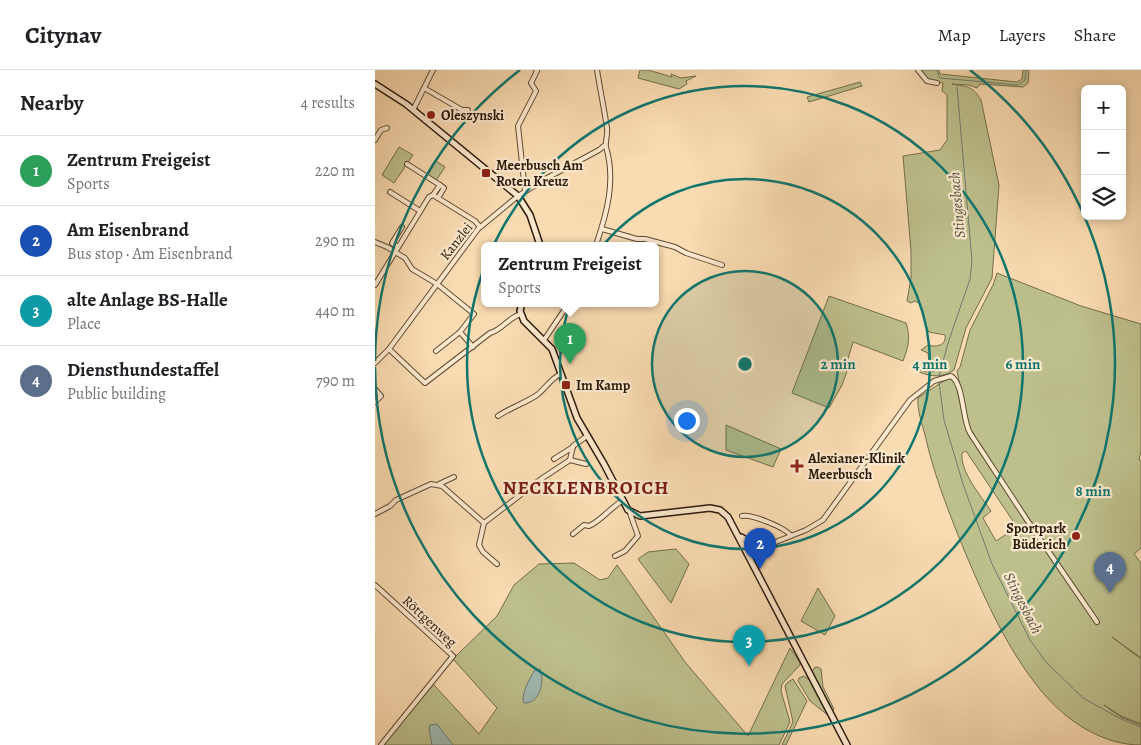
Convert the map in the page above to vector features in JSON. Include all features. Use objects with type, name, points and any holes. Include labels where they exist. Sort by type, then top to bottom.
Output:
[{"type":"main road","points":[[375,84],[413,110],[501,180],[518,196],[530,214],[539,242]]},
{"type":"main road","points":[[522,307],[521,314],[527,325],[552,349],[575,414],[602,459],[622,501],[630,512],[640,516],[714,508],[720,510],[728,517],[847,745]]},
{"type":"main road","points":[[740,537],[755,545],[771,544]]},
{"type":"street","points":[[413,110],[433,70]]},
{"type":"street","points":[[525,191],[518,126],[536,90],[531,83],[536,70]]},
{"type":"street","points":[[597,70],[607,130],[605,145],[609,156],[610,186],[608,203],[598,242]]},
{"type":"street","points":[[918,70],[923,78],[937,83]]},
{"type":"street","points":[[425,88],[462,110],[468,110]]},
{"type":"street","points":[[375,140],[381,130],[387,128]]},
{"type":"street","name":"Kanzlei","points":[[376,360],[389,349],[480,227],[525,191],[605,145]]},
{"type":"street","points":[[407,164],[444,188],[438,198]]},
{"type":"street","points":[[375,285],[429,197],[433,195],[440,185]]},
{"type":"street","points":[[390,192],[420,211]]},
{"type":"street","points":[[433,195],[475,221],[480,227]]},
{"type":"street","points":[[398,246],[392,243],[402,227]]},
{"type":"street","points":[[602,229],[655,242]]},
{"type":"street","points":[[375,242],[405,258],[412,269],[437,284],[474,314],[460,332],[436,351]]},
{"type":"street","points":[[659,243],[675,247],[686,253],[722,265]]},
{"type":"street","points":[[544,340],[566,307]]},
{"type":"street","points":[[389,349],[425,383],[513,317],[521,314]]},
{"type":"street","points":[[460,332],[473,347]]},
{"type":"street","points":[[498,416],[531,399],[561,374]]},
{"type":"street","points":[[748,554],[813,528],[826,518],[913,397],[934,381],[949,376],[954,377],[958,382],[965,423],[970,433],[1097,622]]},
{"type":"street","points":[[375,389],[381,396],[375,402]]},
{"type":"street","points":[[553,459],[587,436]]},
{"type":"street","points":[[497,564],[483,552],[479,545],[484,523],[541,479],[570,460],[573,446]]},
{"type":"street","points":[[570,460],[586,464]]},
{"type":"street","points":[[375,514],[391,506],[396,500],[426,485],[439,484],[454,476]]},
{"type":"street","points":[[439,484],[484,523]]},
{"type":"street","points":[[573,534],[584,525],[589,526],[593,524],[608,510],[622,501]]},
{"type":"street","points":[[615,556],[625,551],[639,536],[630,512]]},
{"type":"street","points":[[743,516],[750,515],[787,531],[791,536]]},
{"type":"street","name":"Röttgenweg","points":[[375,585],[453,656],[381,745]]},
{"type":"green space","points":[[640,70],[648,70],[672,77],[671,74],[681,78],[696,76],[686,81],[687,84],[679,89],[638,78]]},
{"type":"green space","points":[[918,70],[939,70],[940,74],[1017,82],[1022,79],[1023,70],[1029,70],[1028,83],[1023,87],[980,84],[977,88],[969,85],[952,84],[972,89],[981,100],[999,185],[992,278],[966,328],[954,370],[937,376],[919,372],[921,370],[926,372],[930,369],[933,372],[935,371],[929,361],[928,353],[921,350],[928,345],[940,345],[944,341],[945,335],[929,332],[919,303],[907,301],[911,278],[911,251],[903,156],[940,150],[947,140],[947,95],[942,91],[943,83],[927,80]]},
{"type":"green space","points":[[860,82],[862,86],[809,102],[807,97]]},
{"type":"green space","points":[[399,147],[413,155],[394,183],[382,175]]},
{"type":"green space","points":[[436,161],[445,167],[436,181],[428,175]]},
{"type":"green space","points":[[997,273],[1081,306],[1141,324],[1141,451],[1139,460],[1141,461],[1141,548],[1134,554],[1141,563],[1141,658],[1112,637],[1141,659],[1141,724],[1121,716],[1104,705],[1121,717],[1141,725],[1141,745],[1113,741],[1087,730],[1053,704],[1030,676],[1006,639],[986,600],[960,540],[936,475],[920,417],[918,398],[954,374],[964,423],[976,445],[969,429],[957,371],[960,367],[970,330],[993,285]],"holes":[[[966,451],[1017,527],[996,541],[983,518],[991,511],[968,476],[964,468],[962,453]]]},
{"type":"green space","points":[[829,296],[906,323],[909,338],[903,361],[853,342],[846,365],[849,366],[842,385],[829,408],[792,393]]},
{"type":"green space","points":[[726,425],[781,449],[773,467],[726,450]]},
{"type":"green space","points":[[676,549],[689,564],[671,603],[638,559],[648,552]]},
{"type":"green space","points":[[574,563],[600,580],[608,578],[617,565],[685,662],[748,736],[790,648],[800,662],[800,665],[782,684],[781,691],[790,722],[779,745],[383,745],[433,684],[479,734],[497,708],[453,659],[497,616],[514,585],[539,564]]},
{"type":"green space","points":[[818,588],[835,616],[825,635],[801,621]]},
{"type":"green space","points":[[815,667],[821,669],[823,687],[834,709],[833,711],[812,672]]},
{"type":"green space","points":[[804,676],[809,679],[829,716],[810,701],[798,681],[799,678]]},
{"type":"green space","points":[[793,679],[807,701],[786,745],[782,745],[793,722],[785,686]]},
{"type":"water","points":[[540,669],[542,680],[540,691],[534,700],[524,703],[523,696],[528,682],[535,670]]},
{"type":"water","points":[[437,724],[453,745],[432,745],[429,728],[430,725]]},
{"type":"waterway","points":[[937,70],[940,78],[1018,85],[1025,80],[1026,70]]},
{"type":"waterway","name":"Stingesbach","points":[[939,376],[970,279],[972,261],[957,87]]},
{"type":"waterway","name":"Stingesbach","points":[[939,382],[944,420],[963,484],[992,564],[1030,640],[1046,662],[1083,698],[1119,718],[1141,727]]},
{"type":"place","name":"Oleszynski","points":[[431,115]]},
{"type":"place","name":"Meerbusch Am Roten Kreuz","points":[[486,173]]},
{"type":"place","name":"Zentrum Freigeist","points":[[570,364]]},
{"type":"place","name":"Im Kamp","points":[[566,385]]},
{"type":"place","name":"Alexianer-Klinik Meerbusch","points":[[797,466]]},
{"type":"place","name":"Sportpark Büderich","points":[[1076,536]]},
{"type":"place","name":"Am Eisenbrand","points":[[760,569]]},
{"type":"place","name":"Diensthundestaffel","points":[[1110,593]]},
{"type":"place","name":"alte Anlage BS-Halle","points":[[749,666]]},
{"type":"district","name":"NECKLENBROICH","points":[[586,487]]}]
